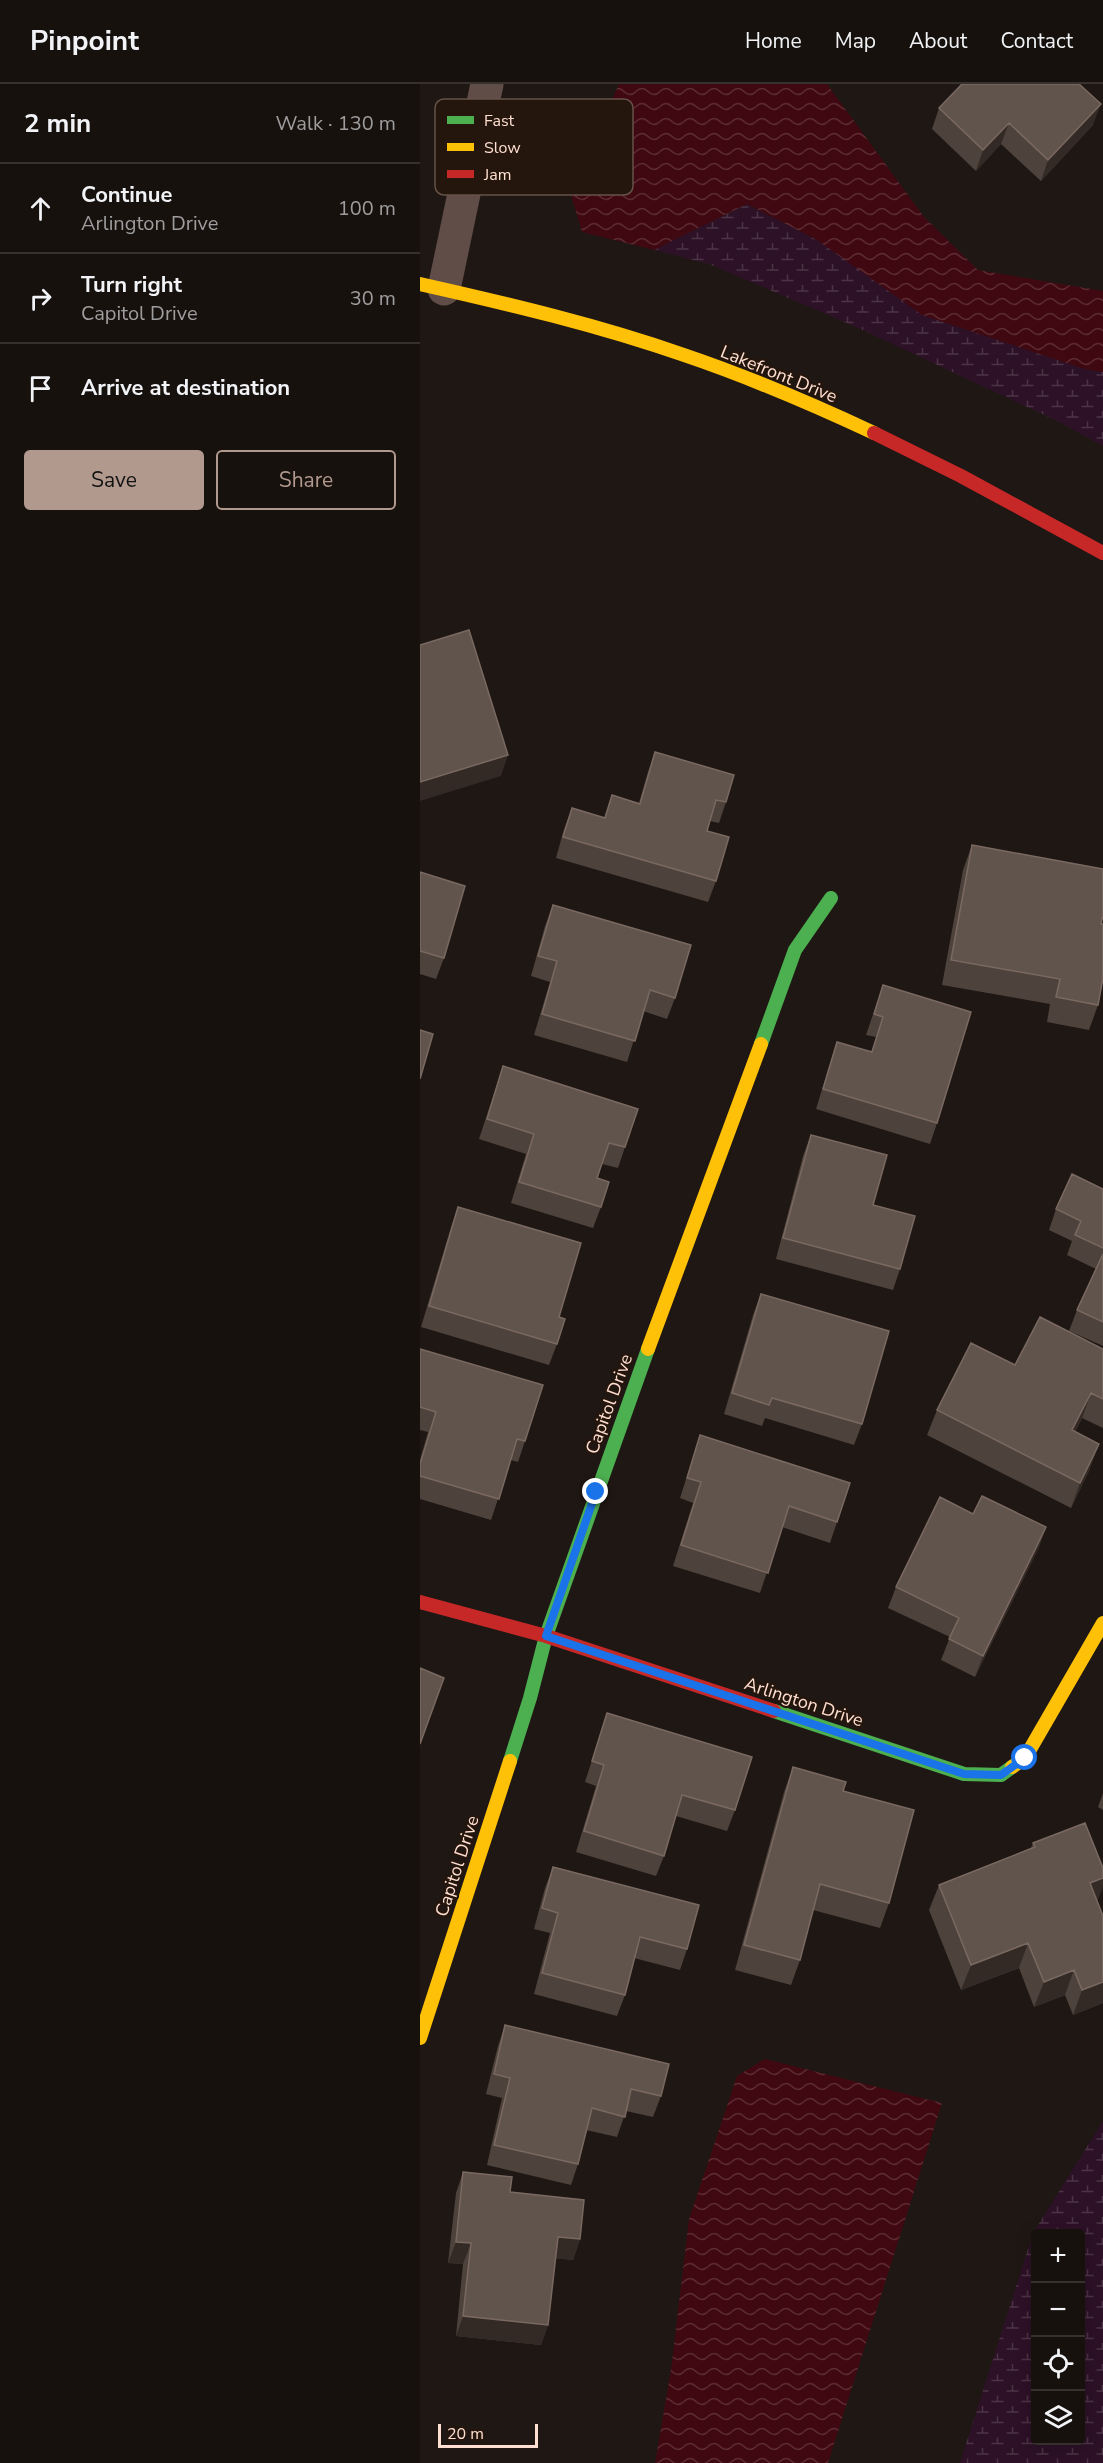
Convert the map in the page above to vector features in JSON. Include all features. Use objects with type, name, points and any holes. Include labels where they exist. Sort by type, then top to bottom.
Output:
[{"type":"street","points":[[483,99],[487,84]]},
{"type":"street","points":[[432,286],[457,195]]},
{"type":"street","name":"Lakefront Drive","points":[[432,286],[585,325],[683,355],[816,406],[953,471],[1103,553]]},
{"type":"street","name":"Capitol Drive","points":[[420,2038],[530,1698],[546,1636],[596,1492],[795,950],[831,898]]},
{"type":"street","name":"Arlington Drive","points":[[420,1602],[546,1636],[964,1774],[1001,1775],[1025,1758],[1103,1623]]},
{"type":"green space","points":[[747,204],[1085,369],[1103,372],[1103,446],[1055,420],[856,327],[709,264],[654,250]]},
{"type":"green space","points":[[1103,2121],[1103,2463],[960,2463],[1031,2239],[1031,2445],[1085,2445],[1085,2229],[1036,2229]]},
{"type":"water","points":[[619,84],[827,84],[924,217],[978,270],[1103,291],[1103,372],[1085,369],[922,315],[817,240],[747,204],[654,250],[582,232],[571,195],[633,195],[633,99],[612,99]]},
{"type":"water","points":[[765,2059],[942,2103],[828,2463],[655,2463],[671,2370],[689,2219],[737,2076]]},
{"type":"building","points":[[962,84],[1079,84],[1101,104],[1048,160],[1009,123],[983,150],[939,108]]},
{"type":"building","points":[[469,630],[508,755],[420,782],[420,645]]},
{"type":"building","points":[[655,752],[734,775],[726,802],[716,800],[707,831],[729,837],[716,881],[563,837],[572,808],[605,818],[612,795],[640,804]]},
{"type":"building","points":[[972,845],[1103,869],[1101,924],[1103,924],[1103,978],[1098,1005],[1056,997],[1060,979],[951,960]]},
{"type":"building","points":[[420,872],[465,886],[444,958],[420,951]]},
{"type":"building","points":[[553,905],[691,945],[675,998],[650,990],[635,1041],[542,1014],[557,961],[538,956]]},
{"type":"building","points":[[883,985],[971,1012],[937,1123],[823,1089],[837,1042],[872,1052],[883,1017],[874,1014]]},
{"type":"building","points":[[420,1030],[433,1034],[420,1079]]},
{"type":"building","points":[[503,1066],[638,1109],[625,1147],[609,1143],[597,1178],[609,1182],[601,1207],[519,1182],[534,1134],[487,1119]]},
{"type":"building","points":[[811,1135],[887,1155],[873,1205],[915,1216],[900,1269],[783,1238]]},
{"type":"building","points":[[1072,1174],[1103,1189],[1103,1248],[1075,1235],[1081,1221],[1056,1209]]},
{"type":"building","points":[[458,1207],[581,1243],[559,1317],[565,1319],[557,1344],[429,1306]]},
{"type":"building","points":[[1103,1254],[1103,1322],[1077,1310]]},
{"type":"building","points":[[761,1294],[889,1331],[862,1424],[772,1398],[769,1405],[732,1393]]},
{"type":"building","points":[[1040,1317],[1103,1349],[1103,1399],[1091,1393],[1072,1430],[1099,1444],[1080,1483],[937,1410],[971,1343],[1015,1365]]},
{"type":"building","points":[[420,1349],[543,1385],[525,1441],[517,1439],[499,1499],[420,1476],[420,1464],[436,1412],[420,1407]]},
{"type":"building","points":[[700,1435],[850,1483],[837,1522],[789,1506],[768,1573],[681,1545],[701,1482],[687,1478]]},
{"type":"building","points":[[982,1496],[1046,1527],[983,1656],[949,1639],[959,1618],[896,1587],[940,1497],[973,1514]]},
{"type":"building","points":[[420,1668],[444,1678],[420,1744]]},
{"type":"building","points":[[607,1713],[752,1757],[735,1810],[682,1795],[664,1856],[584,1831],[604,1765],[592,1761]]},
{"type":"building","points":[[793,1767],[846,1782],[843,1791],[914,1810],[889,1903],[820,1884],[800,1960],[744,1945]]},
{"type":"building","points":[[1085,1823],[1103,1868],[1103,1878],[1090,1883],[1103,1916],[1103,1982],[1082,1990],[1074,1970],[1044,1982],[1028,1943],[971,1965],[939,1885],[1035,1847],[1033,1843]]},
{"type":"building","points":[[553,1867],[699,1905],[687,1949],[640,1937],[625,1995],[542,1973],[558,1913],[542,1908]]},
{"type":"building","points":[[505,2025],[669,2064],[661,2096],[631,2089],[625,2117],[592,2108],[578,2164],[494,2145],[510,2078],[494,2074]]},
{"type":"building","points":[[463,2172],[512,2177],[510,2192],[584,2200],[580,2239],[558,2237],[548,2325],[463,2316],[471,2243],[456,2242]]},
{"type":"traffic: fast","points":[[761,1044],[795,950],[831,898]]},
{"type":"traffic: fast","points":[[510,1761],[546,1636],[648,1349]]},
{"type":"traffic: fast","points":[[774,1711],[964,1774],[1001,1775],[1012,1767]]},
{"type":"traffic: slow","points":[[420,284],[553,316],[652,344],[708,363],[804,401],[874,433]]},
{"type":"traffic: slow","points":[[648,1349],[761,1044]]},
{"type":"traffic: slow","points":[[1012,1767],[1025,1758],[1103,1623]]},
{"type":"traffic: slow","points":[[420,2038],[510,1761]]},
{"type":"traffic: jam","points":[[874,433],[961,476],[1103,553]]},
{"type":"traffic: jam","points":[[420,1602],[546,1636],[774,1711]]},
{"type":"route","points":[[596,1492],[546,1636],[964,1774],[1001,1775],[1025,1758]]}]
